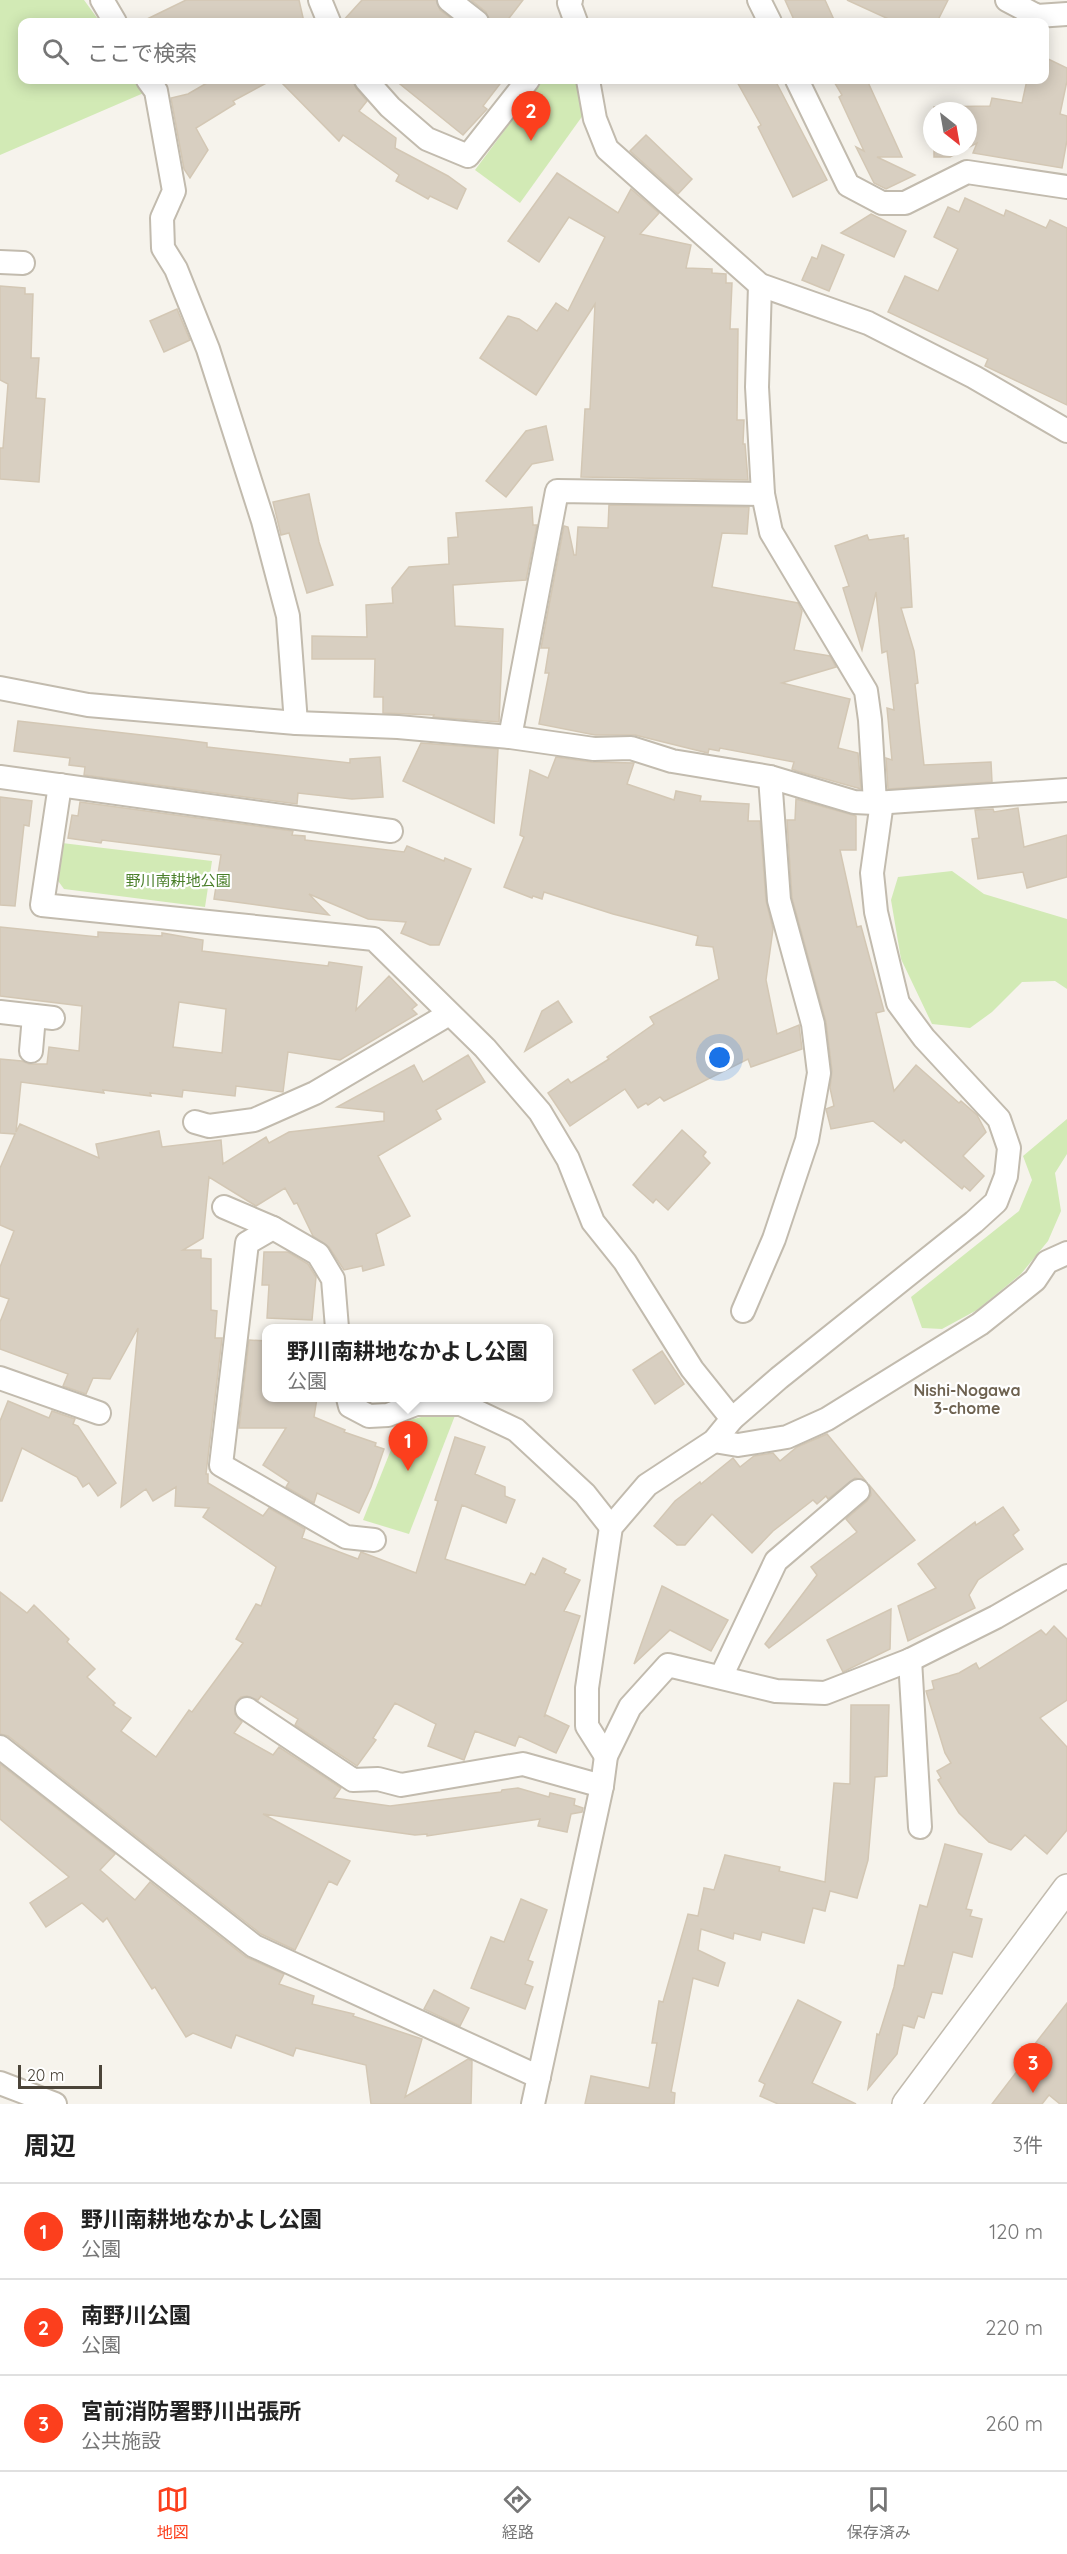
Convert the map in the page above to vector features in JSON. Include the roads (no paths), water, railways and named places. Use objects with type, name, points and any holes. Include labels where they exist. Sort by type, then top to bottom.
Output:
[{"type":"street","points":[[102,0],[113,18]]},
{"type":"street","points":[[320,0],[327,18]]},
{"type":"street","points":[[449,0],[472,18]]},
{"type":"street","points":[[571,0],[569,3],[575,18]]},
{"type":"street","points":[[759,0],[768,18]]},
{"type":"street","points":[[1007,0],[1037,16],[1067,14]]},
{"type":"street","points":[[151,84],[156,91],[174,191],[162,218],[163,248],[176,270],[208,349],[263,521],[288,616],[296,723]]},
{"type":"street","points":[[370,84],[390,107],[427,139],[468,156],[525,84]]},
{"type":"street","points":[[589,84],[595,119],[607,150],[760,285],[868,323],[974,377],[1067,431]]},
{"type":"street","points":[[799,84],[849,185],[882,203],[905,203],[967,172],[1067,187]]},
{"type":"street","points":[[0,262],[23,263]]},
{"type":"street","points":[[606,1756],[587,1726],[587,1688],[611,1527],[647,1485],[714,1441],[732,1419],[779,1378],[996,1202],[1006,1176],[1009,1148],[999,1119],[924,1038],[898,1003],[876,912],[872,873],[878,803],[866,691],[776,544],[762,494],[757,387],[760,285]]},
{"type":"street","points":[[510,737],[557,491],[762,494]]},
{"type":"street","points":[[0,688],[88,705],[296,723],[398,727],[510,737],[594,748],[631,748],[672,761],[770,777],[854,802],[878,803],[1067,790]]},
{"type":"street","points":[[0,777],[391,831]]},
{"type":"street","points":[[742,1311],[774,1239],[807,1140],[819,1073],[813,1024],[779,900],[770,777]]},
{"type":"street","points":[[60,785],[42,905],[374,939],[484,1048],[540,1112],[568,1159],[593,1222],[625,1262],[692,1369],[732,1419]]},
{"type":"street","points":[[0,1012],[44,1017],[31,1051]]},
{"type":"street","points":[[195,1122],[209,1126],[254,1120],[315,1093],[448,1014]]},
{"type":"street","points":[[224,1207],[273,1228],[318,1254],[333,1279],[337,1324]]},
{"type":"street","points":[[273,1228],[247,1243],[221,1465],[346,1537],[374,1540]]},
{"type":"street","points":[[714,1441],[738,1445],[787,1437],[827,1419],[980,1324],[1035,1280],[1047,1262],[1067,1253]]},
{"type":"street","points":[[0,1378],[99,1413]]},
{"type":"street","points":[[349,1402],[350,1406],[369,1416],[388,1415],[416,1404],[461,1404],[516,1431],[585,1494],[611,1527]]},
{"type":"street","points":[[721,1677],[776,1561],[858,1491]]},
{"type":"street","points":[[533,2104],[602,1786],[606,1756],[630,1707],[668,1665],[776,1691],[825,1693],[910,1660],[996,1617],[1067,1576]]},
{"type":"street","points":[[910,1660],[918,1763],[920,1827]]},
{"type":"street","points":[[247,1709],[353,1780],[378,1779],[401,1785],[523,1764],[602,1786]]},
{"type":"street","points":[[0,1747],[254,1946],[539,2077]]},
{"type":"street","points":[[906,2104],[1067,1888]]},
{"type":"street","points":[[0,2083],[55,2104]]},
{"type":"place","name":"南野川公園","points":[[531,141]]},
{"type":"place","name":"野川南耕地なかよし公園","points":[[408,1471]]},
{"type":"place","name":"宮前消防署野川出張所","points":[[1033,2093]]},
{"type":"district","name":"Nishi-Nogawa 3-chome","points":[[967,1399]]},
{"type":"park label","name":"野川南耕地公園","points":[[178,880]]}]
